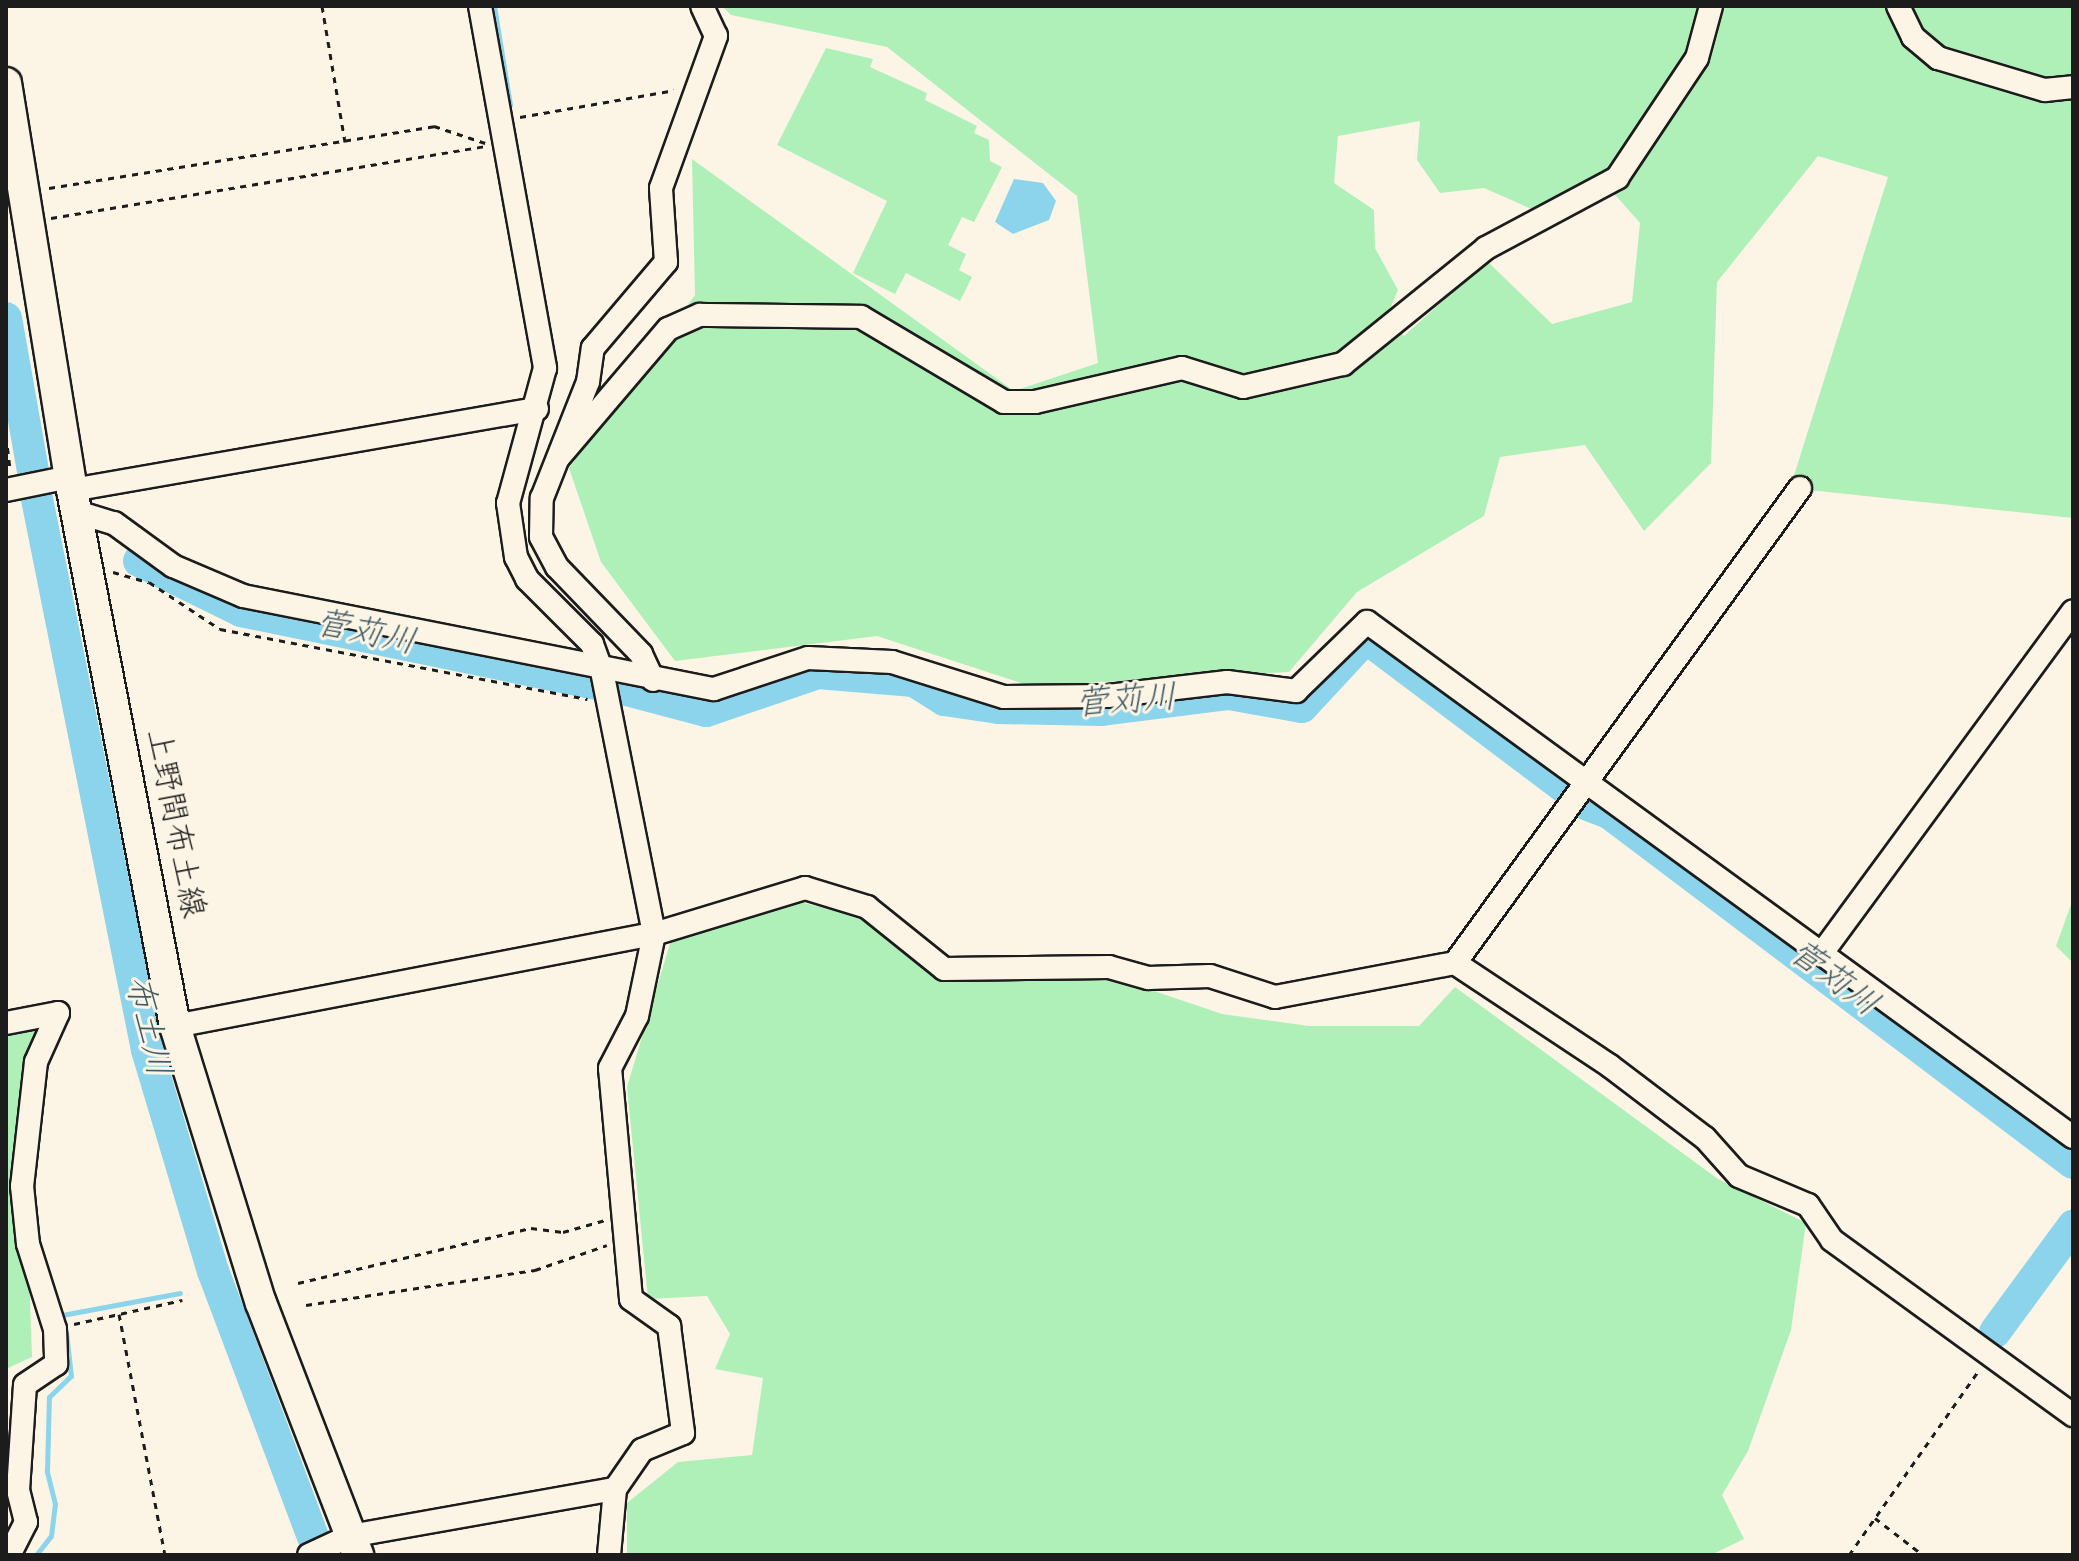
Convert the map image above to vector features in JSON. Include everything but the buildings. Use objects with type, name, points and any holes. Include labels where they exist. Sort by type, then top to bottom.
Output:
[{"type":"main road","name":"上野間布土線","points":[[6,83],[23,207],[73,493],[175,1026],[261,1303],[354,1546]]},
{"type":"street","points":[[480,6],[545,368],[537,409],[508,503],[516,557],[527,579],[592,644],[602,671],[654,934],[637,1016],[610,1068],[631,1299],[669,1326],[683,1433],[642,1450],[615,1489],[609,1555]]},
{"type":"street","points":[[653,680],[641,654],[557,567],[541,537],[542,498],[588,382],[593,348],[666,262],[661,188],[716,36],[702,6]]},
{"type":"street","points":[[559,457],[668,329],[700,315],[861,317],[1004,402],[1035,402],[1182,368],[1243,387],[1343,364],[1486,248],[1617,178],[1697,58],[1711,6]]},
{"type":"street","points":[[1898,6],[1913,37],[1938,58],[2045,90],[2073,87]]},
{"type":"street","points":[[10,489],[73,493],[537,409]]},
{"type":"street","points":[[175,1026],[654,934],[805,888],[867,907],[944,969],[1109,967],[1148,978],[1210,976],[1275,997],[1455,963],[1584,781],[1800,488]]},
{"type":"street","points":[[73,493],[173,566],[243,596],[602,671],[714,689],[808,658],[892,662],[1004,697],[1108,696],[1227,682],[1296,691],[1367,622],[2073,1137]]},
{"type":"street","points":[[1822,953],[2073,611]]},
{"type":"street","points":[[1455,963],[1610,1066],[1705,1138],[1739,1176],[1808,1205],[1832,1240],[2073,1415]]},
{"type":"street","points":[[6,1023],[58,1013],[36,1062],[22,1186],[28,1244],[55,1329],[56,1364],[25,1385],[18,1490],[26,1522],[9,1555]]},
{"type":"street","points":[[309,1555],[615,1489]]},
{"type":"path","points":[[322,6],[345,142]]},
{"type":"path","points":[[501,120],[696,86]]},
{"type":"path","points":[[434,126],[490,145],[23,207],[434,126]]},
{"type":"path","points":[[6,436],[10,489]]},
{"type":"path","points":[[86,564],[149,582],[220,629],[609,703]]},
{"type":"path","points":[[298,1283],[531,1228],[563,1232],[624,1215]]},
{"type":"path","points":[[306,1305],[535,1270],[626,1240]]},
{"type":"path","points":[[55,1329],[182,1300]]},
{"type":"path","points":[[119,1314],[165,1555]]},
{"type":"path","points":[[1849,1555],[1990,1353]]},
{"type":"path","points":[[1875,1518],[1923,1555]]},
{"type":"green space","points":[[722,6],[2073,6],[2073,518],[1790,488],[1888,177],[1818,156],[1717,282],[1711,463],[1644,531],[1585,445],[1500,457],[1484,516],[1357,592],[1289,672],[1030,686],[877,636],[675,661],[601,562],[569,468],[695,295],[692,159],[1014,391],[1098,363],[1077,196],[887,47],[731,15]],"holes":[[[1420,121],[1417,160],[1440,193],[1484,188],[1554,219],[1610,189],[1640,223],[1632,302],[1552,324],[1487,261],[1404,336],[1386,318],[1398,290],[1375,248],[1374,210],[1334,183],[1338,136]]]},
{"type":"green space","points":[[826,48],[873,59],[870,67],[927,93],[925,100],[977,126],[974,133],[989,140],[990,161],[1002,167],[974,222],[962,217],[948,245],[966,254],[959,270],[972,277],[960,301],[906,273],[895,294],[853,273],[887,201],[777,145]]},
{"type":"green space","points":[[2073,899],[2073,963],[2056,946]]},
{"type":"green space","points":[[800,902],[863,917],[939,982],[1107,975],[1222,1014],[1309,1026],[1419,1026],[1455,987],[1718,1179],[1806,1223],[1791,1330],[1748,1451],[1722,1495],[1744,1539],[1711,1555],[627,1555],[627,1503],[678,1462],[752,1455],[763,1378],[715,1369],[730,1334],[707,1296],[648,1299],[627,1087],[671,940]]},
{"type":"green space","points":[[43,1022],[20,1101],[13,1195],[29,1271],[32,1357],[6,1369],[6,1029]]},
{"type":"water","points":[[1014,179],[1043,183],[1056,201],[1049,220],[1013,234],[995,222]]},
{"type":"waterway","points":[[494,6],[510,105]]},
{"type":"waterway","name":"布土川","points":[[6,318],[33,471]]},
{"type":"waterway","name":"布土川","points":[[37,499],[147,1050],[213,1271],[313,1537]]},
{"type":"waterway","name":"菅苅川","points":[[139,561],[241,611],[600,685]]},
{"type":"waterway","name":"菅苅川","points":[[623,689],[706,711],[818,673],[914,681],[944,700],[998,708],[1102,710],[1229,694],[1302,707],[1366,638],[1564,787]]},
{"type":"waterway","name":"菅苅川","points":[[1588,805],[1609,813],[2073,1163]]},
{"type":"waterway","name":"菅苅川","points":[[1995,1332],[2073,1226]]},
{"type":"waterway","points":[[62,1315],[180,1293]]},
{"type":"waterway","points":[[36,1555],[51,1536],[55,1504],[47,1471],[49,1397],[71,1376],[66,1332]]}]
